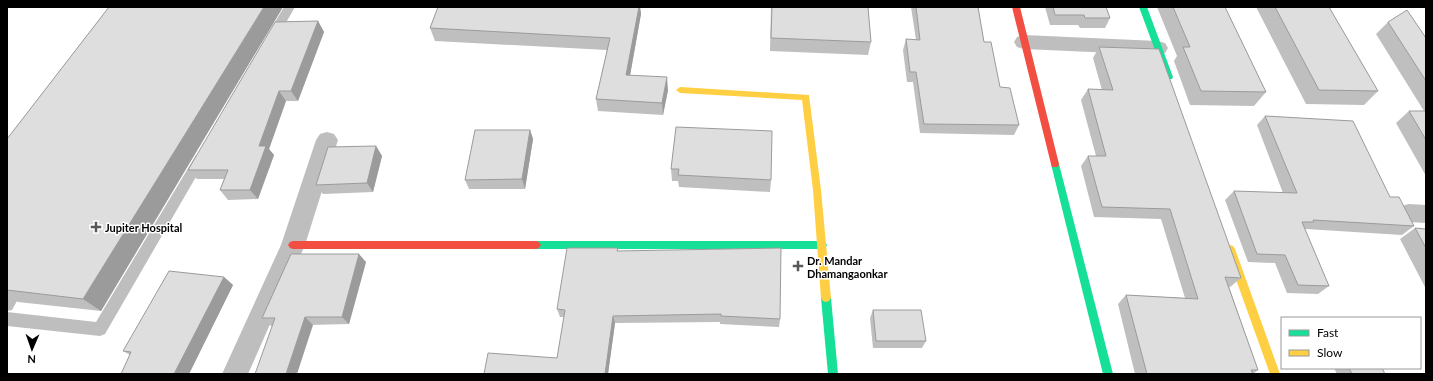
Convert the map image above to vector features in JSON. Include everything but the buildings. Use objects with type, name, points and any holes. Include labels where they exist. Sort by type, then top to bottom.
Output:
[{"type":"street","points":[[1016,7],[1108,374]]},
{"type":"street","points":[[1143,7],[1172,85]]},
{"type":"street","points":[[1024,42],[1158,48]]},
{"type":"street","points":[[680,90],[806,97],[818,190],[833,374]]},
{"type":"street","points":[[234,374],[294,245],[327,140]]},
{"type":"street","points":[[1228,241],[1275,374]]},
{"type":"street","points":[[294,245],[822,245]]},
{"type":"lane","points":[[266,48],[290,7]]},
{"type":"lane","points":[[7,319],[100,329],[205,151]]},
{"type":"traffic: fast","points":[[1143,7],[1169,77]]},
{"type":"traffic: fast","points":[[1055,164],[1108,374]]},
{"type":"traffic: fast","points":[[536,245],[822,245]]},
{"type":"traffic: fast","points":[[826,298],[833,374]]},
{"type":"traffic: slow","points":[[680,90],[806,97],[817,190],[826,298]]},
{"type":"traffic: slow","points":[[1230,249],[1275,374]]},
{"type":"traffic: jam","points":[[1016,7],[1055,164]]},
{"type":"traffic: jam","points":[[293,245],[536,245]]},
{"type":"place","name":"Jupiter Hospital","points":[[96,227]]},
{"type":"place","name":"Dr. Mandar Dhamangaonkar","points":[[798,266]]}]
